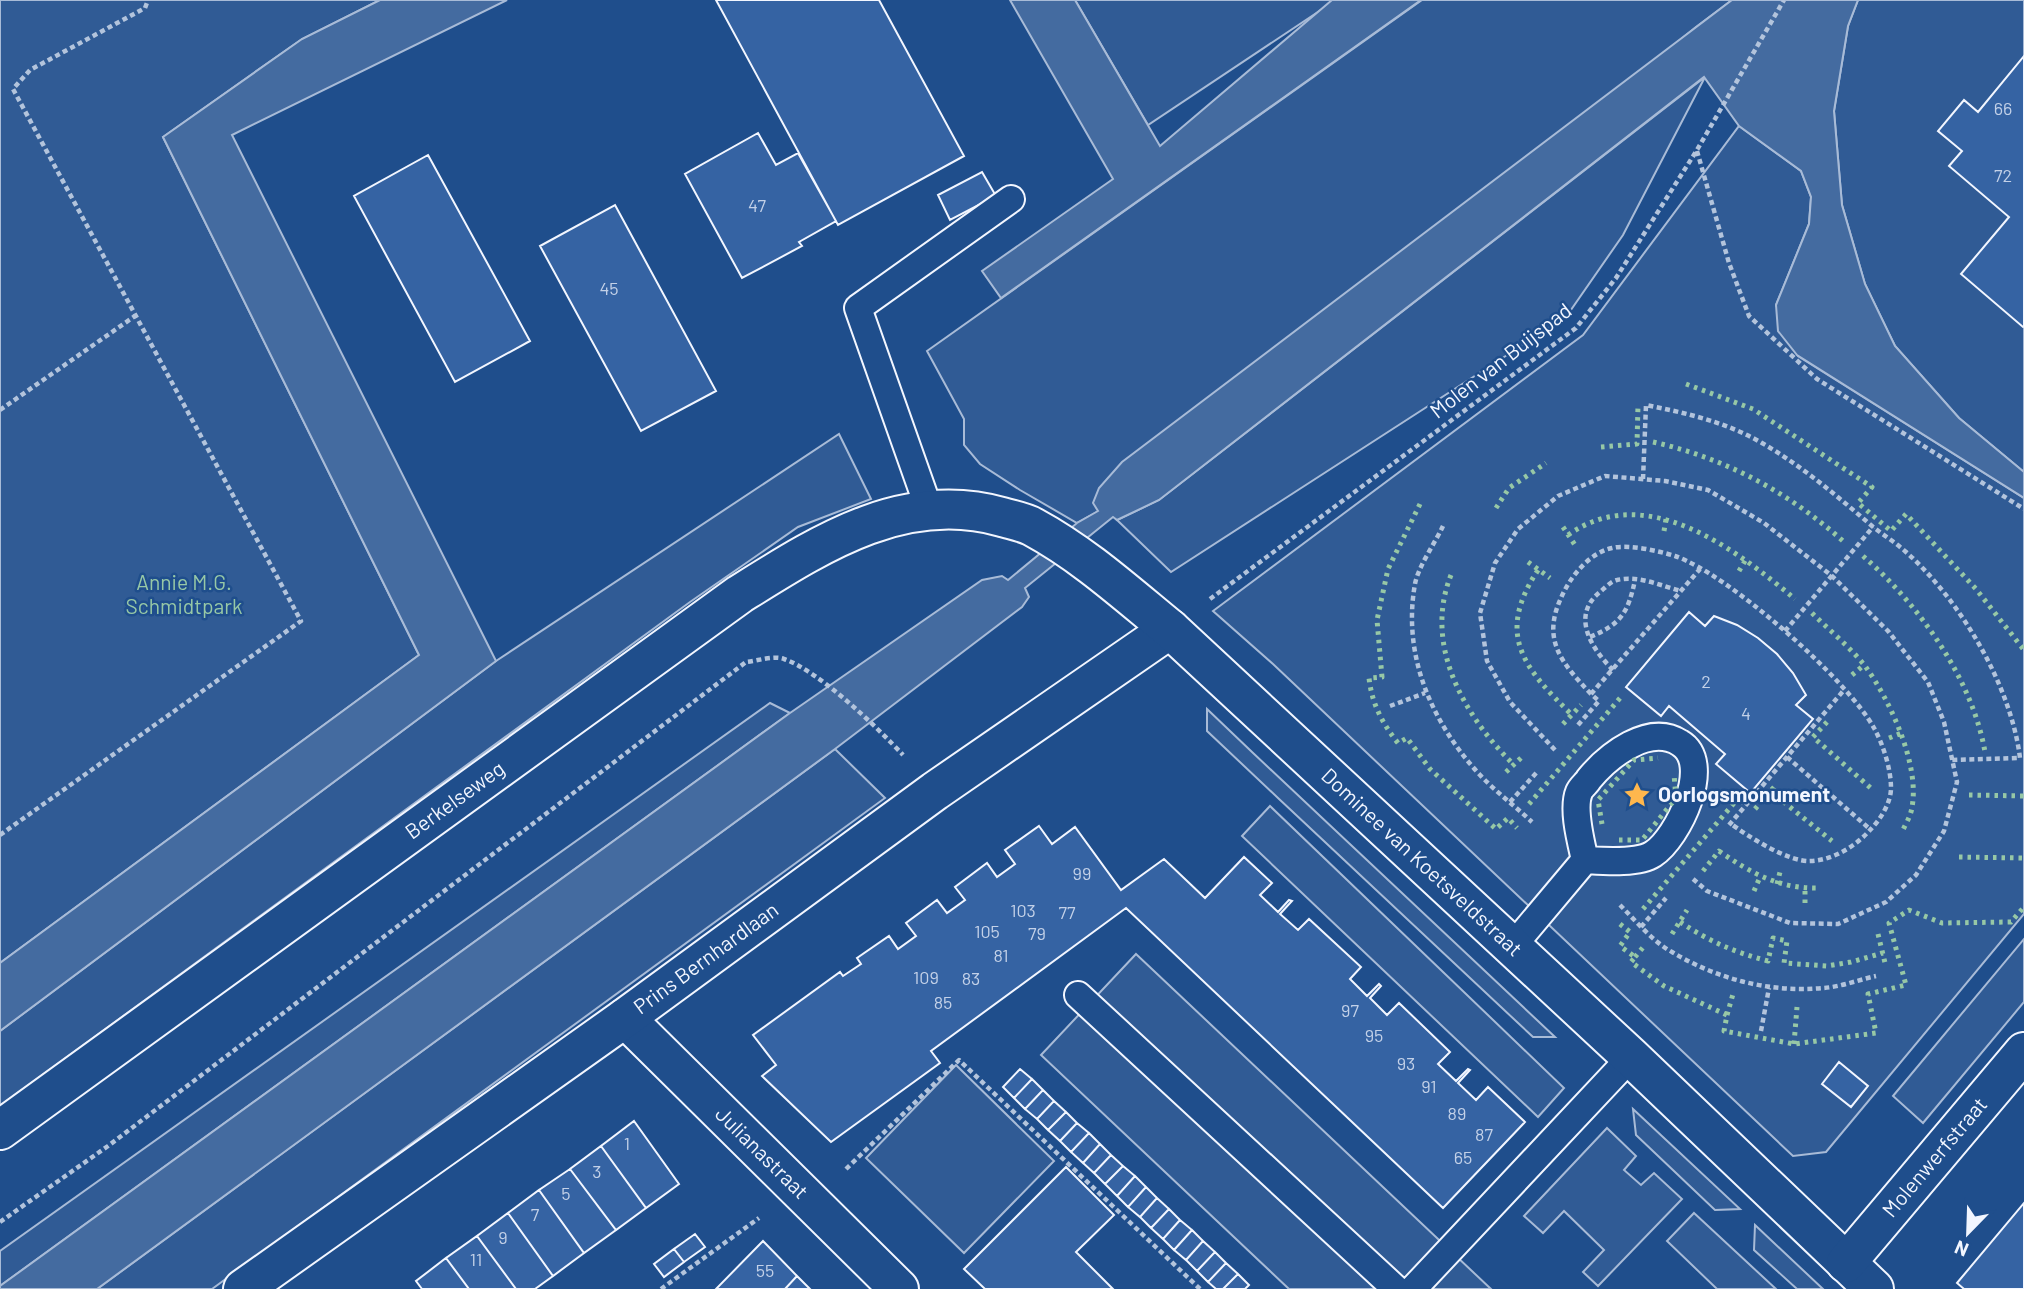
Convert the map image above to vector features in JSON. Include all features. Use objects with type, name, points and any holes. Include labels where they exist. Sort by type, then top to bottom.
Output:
[{"type":"street","name":"Dominee van Koetsveldstraat","points":[[929,509],[978,510],[1030,525],[1089,562],[1170,629],[1631,1057],[1874,1289]]},
{"type":"street","name":"Berkelseweg","points":[[0,1130],[740,594],[806,553],[866,524],[929,509]]},
{"type":"street","name":"Prins Bernhardlaan","points":[[243,1289],[625,1018],[935,791],[1170,629]]},
{"type":"street","name":"Julianastraat","points":[[625,1018],[899,1289]]},
{"type":"street","name":"Molenwerfstraat","points":[[1846,1263],[2024,1052]]},
{"type":"lane","points":[[929,509],[858,308],[1011,199]]},
{"type":"lane","points":[[1666,737],[1683,744],[1693,759],[1693,790],[1679,825],[1653,855],[1618,863],[1585,860],[1577,827],[1579,792],[1604,761],[1635,742],[1666,737]]},
{"type":"lane","points":[[1512,947],[1585,860]]},
{"type":"lane","points":[[1078,995],[1396,1289]]},
{"type":"lane","points":[[1413,1289],[1631,1057]]},
{"type":"path","points":[[0,835],[301,621],[13,89],[30,70],[145,8],[148,0]]},
{"type":"path","name":"Molen van Buijspad","points":[[1170,629],[1576,328],[1616,278],[1697,150],[1784,0]]},
{"type":"path","points":[[1697,150],[1729,263],[1749,316],[1817,379],[2024,509]]},
{"type":"path","points":[[0,410],[135,316]]},
{"type":"path","points":[[1643,479],[1646,405],[1698,415],[1761,442],[1828,487],[1906,552],[1941,588],[1968,627],[2008,709],[2018,741],[2020,758],[1952,760]]},
{"type":"path","points":[[1556,751],[1510,702],[1487,661],[1480,613],[1495,563],[1518,529],[1558,496],[1605,475],[1665,481],[1708,490],[1764,523],[1832,576],[1888,631],[1928,682],[1944,722],[1957,782],[1944,831],[1916,875],[1886,902],[1838,924],[1790,923],[1707,891],[1687,874]]},
{"type":"path","points":[[1785,631],[1873,527]]},
{"type":"path","points":[[1573,731],[1599,701],[1564,665],[1553,639],[1555,610],[1568,582],[1586,562],[1612,548],[1647,549],[1677,557],[1700,569],[1785,631],[1844,690],[1873,727],[1885,756],[1892,790],[1881,817],[1863,838],[1838,855],[1809,862],[1782,854],[1749,838],[1730,824]]},
{"type":"path","points":[[1591,694],[1700,569]]},
{"type":"path","points":[[1613,670],[1597,653],[1584,625],[1592,599],[1616,580],[1635,580],[1681,591]]},
{"type":"path","points":[[1590,637],[1622,619],[1635,580]]},
{"type":"path","points":[[0,1223],[119,1138],[746,662],[781,657],[806,669],[879,729]]},
{"type":"path","points":[[1722,834],[1844,690]]},
{"type":"path","points":[[1390,706],[1425,693]]},
{"type":"path","points":[[1510,802],[1564,741]]},
{"type":"path","points":[[1787,757],[1871,830]]},
{"type":"path","points":[[1641,927],[1669,895]]},
{"type":"path","points":[[1761,1031],[1769,988]]},
{"type":"path","points":[[661,1289],[805,1196],[959,1060],[1200,1289]]},
{"type":"shaded area","name":"Annie M.G. Schmidtpark","points":[[0,0],[380,0],[302,39],[163,137],[419,655],[0,963]]},
{"type":"shaded area","points":[[380,0],[507,0],[232,135],[496,661],[0,1031],[0,963],[419,655],[163,137],[302,39]]},
{"type":"shaded area","points":[[1010,0],[1075,0],[1160,146],[1332,0],[1421,0],[1001,298],[982,271],[1113,179]]},
{"type":"shaded area","points":[[1075,0],[1336,0],[1148,125]]},
{"type":"shaded area","points":[[1422,0],[1732,0],[1099,511],[1077,523],[980,464],[964,445],[964,419],[927,351]]},
{"type":"shaded area","points":[[1732,0],[1858,0],[1848,26],[1834,111],[1842,205],[1865,284],[1895,346],[1959,418],[2024,472],[2024,498],[1797,355],[1778,331],[1776,305],[1809,224],[1811,197],[1801,171],[1739,126],[1704,77],[1159,500],[1117,520],[1113,517],[1025,588],[1029,597],[1022,607],[835,749],[97,1289],[0,1289],[0,1286],[790,713],[982,580],[1002,576],[1008,580],[1077,523],[1098,511],[1093,503],[1099,488],[1122,462]]},
{"type":"shaded area","points":[[1858,0],[2024,0],[2024,472],[1959,418],[1895,346],[1865,284],[1842,205],[1834,111],[1848,26]]},
{"type":"shaded area","points":[[1705,77],[1623,235],[1566,317],[1171,572],[1117,520],[1159,500]]},
{"type":"shaded area","points":[[1739,126],[1801,171],[1811,197],[1809,224],[1776,305],[1798,356],[2024,498],[2024,914],[1826,1152],[1793,1156],[1273,664],[1213,611],[1583,335]]},
{"type":"shaded area","points":[[839,434],[871,499],[798,527],[690,602],[0,1106],[0,1031],[496,661]]},
{"type":"shaded area","points":[[770,703],[790,713],[0,1286],[0,1251]]},
{"type":"shaded area","points":[[1207,709],[1555,1037],[1533,1037],[1278,798],[1207,731]]},
{"type":"shaded area","points":[[835,749],[885,798],[212,1289],[97,1289]]},
{"type":"shaded area","points":[[1270,806],[1564,1088],[1538,1117],[1242,836]]},
{"type":"shaded area","points":[[2024,939],[2024,1002],[1923,1123],[1893,1096]]},
{"type":"shaded area","points":[[1136,954],[1491,1289],[1289,1289],[1041,1055]]},
{"type":"shaded area","points":[[956,1065],[1054,1161],[964,1253],[866,1158]]},
{"type":"shaded area","points":[[1633,1109],[1740,1209],[1715,1210],[1636,1135]]},
{"type":"shaded area","points":[[1607,1128],[1636,1156],[1624,1170],[1641,1185],[1654,1173],[1682,1199],[1598,1286],[1583,1272],[1604,1250],[1564,1211],[1543,1233],[1524,1216]]},
{"type":"shaded area","points":[[1694,1213],[1776,1289],[1717,1289],[1667,1241]]},
{"type":"shaded area","points":[[1755,1225],[1823,1289],[1797,1289],[1754,1250]]},
{"type":"building","points":[[716,0],[879,0],[964,156],[838,225]]},
{"type":"building","points":[[2024,56],[2023,327],[1961,274],[2009,217],[1949,166],[1962,151],[1938,131],[1964,100],[1978,112]]},
{"type":"building","points":[[758,133],[776,165],[798,153],[836,221],[799,242],[802,246],[742,278],[685,174]]},
{"type":"building","points":[[428,155],[530,341],[455,382],[354,196]]},
{"type":"building","points":[[982,172],[996,196],[950,220],[938,195]]},
{"type":"building","points":[[615,205],[716,391],[641,431],[540,246]]},
{"type":"building","points":[[1689,612],[1705,626],[1714,616],[1737,625],[1777,654],[1806,695],[1796,705],[1813,719],[1742,803],[1740,801],[1748,791],[1716,764],[1725,754],[1669,706],[1661,716],[1626,687]]},
{"type":"building","points":[[1039,826],[1052,844],[1075,827],[1121,890],[1164,859],[1205,898],[1244,857],[1272,883],[1260,895],[1278,912],[1289,900],[1292,901],[1280,914],[1298,930],[1309,919],[1361,967],[1350,979],[1367,996],[1379,984],[1381,986],[1370,998],[1387,1015],[1399,1003],[1450,1052],[1438,1064],[1456,1081],[1470,1070],[1458,1083],[1476,1100],[1488,1087],[1525,1122],[1443,1208],[1126,908],[931,1051],[940,1063],[831,1142],[762,1076],[776,1065],[753,1035],[840,972],[843,976],[861,964],[857,958],[889,936],[898,949],[916,936],[906,923],[937,900],[947,913],[965,900],[955,887],[987,863],[997,877],[1015,864],[1005,850]]},
{"type":"building","points":[[1839,1062],[1868,1086],[1851,1107],[1822,1084]]},
{"type":"building","points":[[1020,1069],[1032,1079],[1014,1098],[1003,1087]]},
{"type":"building","points":[[1032,1079],[1043,1090],[1025,1109],[1014,1098]]},
{"type":"building","points":[[1043,1090],[1054,1101],[1037,1119],[1025,1109]]},
{"type":"building","points":[[1054,1101],[1066,1112],[1048,1130],[1037,1119]]},
{"type":"building","points":[[1066,1112],[1077,1123],[1060,1141],[1048,1130]]},
{"type":"building","points":[[634,1121],[679,1184],[646,1208],[601,1146]]},
{"type":"building","points":[[1077,1123],[1089,1133],[1071,1152],[1060,1141]]},
{"type":"building","points":[[1089,1133],[1100,1144],[1083,1163],[1071,1152]]},
{"type":"building","points":[[1100,1144],[1111,1155],[1094,1173],[1083,1163]]},
{"type":"building","points":[[601,1146],[646,1208],[616,1230],[570,1169]]},
{"type":"building","points":[[1111,1155],[1123,1166],[1105,1184],[1094,1173]]},
{"type":"building","points":[[1123,1166],[1135,1176],[1117,1196],[1105,1184]]},
{"type":"building","points":[[1066,1167],[1114,1215],[1076,1252],[1113,1289],[985,1289],[964,1269]]},
{"type":"building","points":[[570,1169],[616,1230],[584,1253],[539,1190]]},
{"type":"building","points":[[1135,1176],[1146,1187],[1128,1207],[1117,1196]]},
{"type":"building","points":[[1146,1187],[1157,1198],[1140,1217],[1128,1207]]},
{"type":"building","points":[[539,1190],[584,1253],[553,1276],[508,1213]]},
{"type":"building","points":[[1157,1198],[1169,1209],[1151,1228],[1140,1217]]},
{"type":"building","points":[[2024,1203],[2024,1289],[1964,1289],[1957,1283]]},
{"type":"building","points":[[1169,1209],[1180,1220],[1163,1239],[1151,1228]]},
{"type":"building","points":[[508,1213],[553,1276],[535,1289],[516,1289],[477,1236]]},
{"type":"building","points":[[1180,1220],[1192,1230],[1174,1250],[1163,1239]]},
{"type":"building","points":[[1192,1230],[1203,1241],[1186,1260],[1174,1250]]},
{"type":"building","points":[[695,1234],[705,1247],[684,1262],[674,1249]]},
{"type":"building","points":[[477,1236],[516,1289],[469,1289],[446,1258]]},
{"type":"building","points":[[763,1241],[797,1276],[785,1289],[716,1289]]},
{"type":"building","points":[[1203,1241],[1215,1252],[1197,1271],[1186,1260]]},
{"type":"building","points":[[674,1249],[684,1262],[664,1277],[654,1264]]},
{"type":"building","points":[[1215,1252],[1226,1263],[1208,1282],[1197,1271]]},
{"type":"building","points":[[446,1258],[469,1289],[422,1289],[416,1281]]},
{"type":"building","points":[[1226,1263],[1238,1274],[1223,1289],[1216,1289],[1208,1282]]},
{"type":"building","points":[[1238,1274],[1249,1285],[1245,1289],[1223,1289]]},
{"type":"building","points":[[797,1276],[810,1289],[785,1289]]},
{"type":"hedge","points":[[1686,384],[1753,409],[1872,487],[1858,503],[1891,531],[1906,514],[1976,589],[2024,650]]},
{"type":"hedge","points":[[1601,447],[1637,444],[1638,405]]},
{"type":"hedge","points":[[1653,442],[1705,457],[1754,479],[1800,507],[1843,541]]},
{"type":"hedge","points":[[1496,508],[1509,488],[1546,463]]},
{"type":"hedge","points":[[1420,504],[1388,569],[1377,620],[1382,677],[1369,678],[1375,705],[1398,743],[1407,738],[1430,769],[1496,829],[1508,818],[1517,828]]},
{"type":"hedge","points":[[1568,535],[1598,520],[1628,515],[1658,518],[1717,542],[1795,599]]},
{"type":"hedge","points":[[1664,531],[1666,519]]},
{"type":"hedge","points":[[1563,527],[1575,545]]},
{"type":"hedge","points":[[1863,556],[1904,597],[1940,645],[1968,697],[1985,752]]},
{"type":"hedge","points":[[1739,571],[1746,559]]},
{"type":"hedge","points":[[1528,562],[1550,578]]},
{"type":"hedge","points":[[1538,570],[1518,613],[1517,632],[1529,666],[1540,682],[1572,715]]},
{"type":"hedge","points":[[1451,575],[1444,601],[1442,627],[1445,653],[1453,678],[1479,724],[1514,765]]},
{"type":"hedge","points":[[1812,613],[1865,666],[1893,714],[1912,772],[1911,810],[1902,832]]},
{"type":"hedge","points":[[1852,675],[1864,665]]},
{"type":"hedge","points":[[1529,804],[1621,697]]},
{"type":"hedge","points":[[1563,724],[1581,705]]},
{"type":"hedge","points":[[1827,722],[1813,737],[1873,790]]},
{"type":"hedge","points":[[1889,738],[1902,733]]},
{"type":"hedge","points":[[1506,772],[1522,757]]},
{"type":"hedge","points":[[1602,824],[1598,800],[1634,760],[1658,758]]},
{"type":"hedge","points":[[1619,840],[1642,840],[1676,798],[1674,774]]},
{"type":"hedge","points":[[1755,809],[1775,786]]},
{"type":"hedge","points":[[1770,791],[1832,841]]},
{"type":"hedge","points":[[1969,795],[2024,796]]},
{"type":"hedge","points":[[1643,909],[1735,802]]},
{"type":"hedge","points":[[1703,871],[1719,851],[1742,866],[1778,883],[1819,888]]},
{"type":"hedge","points":[[1959,857],[2024,858]]},
{"type":"hedge","points":[[1777,884],[1781,868]]},
{"type":"hedge","points":[[1754,891],[1760,877]]},
{"type":"hedge","points":[[1805,888],[1805,903]]},
{"type":"hedge","points":[[1620,924],[1630,932],[1620,946],[1635,957],[1631,962],[1664,986],[1727,1015],[1724,1031],[1794,1044],[1876,1033],[1868,994],[1906,985],[1889,923],[1909,910],[1942,923],[2011,922],[2024,907]]},
{"type":"hedge","points":[[1672,934],[1687,910]]},
{"type":"hedge","points":[[1680,922],[1722,945],[1768,961],[1773,938],[1787,941],[1784,963],[1827,966],[1883,953]]},
{"type":"hedge","points":[[1878,934],[1886,967]]},
{"type":"hedge","points":[[1635,957],[1645,945]]},
{"type":"hedge","points":[[1727,1015],[1733,994]]},
{"type":"hedge","points":[[1794,1044],[1797,1007]]},
{"type":"place","name":"Oorlogsmonument","points":[[1637,795]]}]
